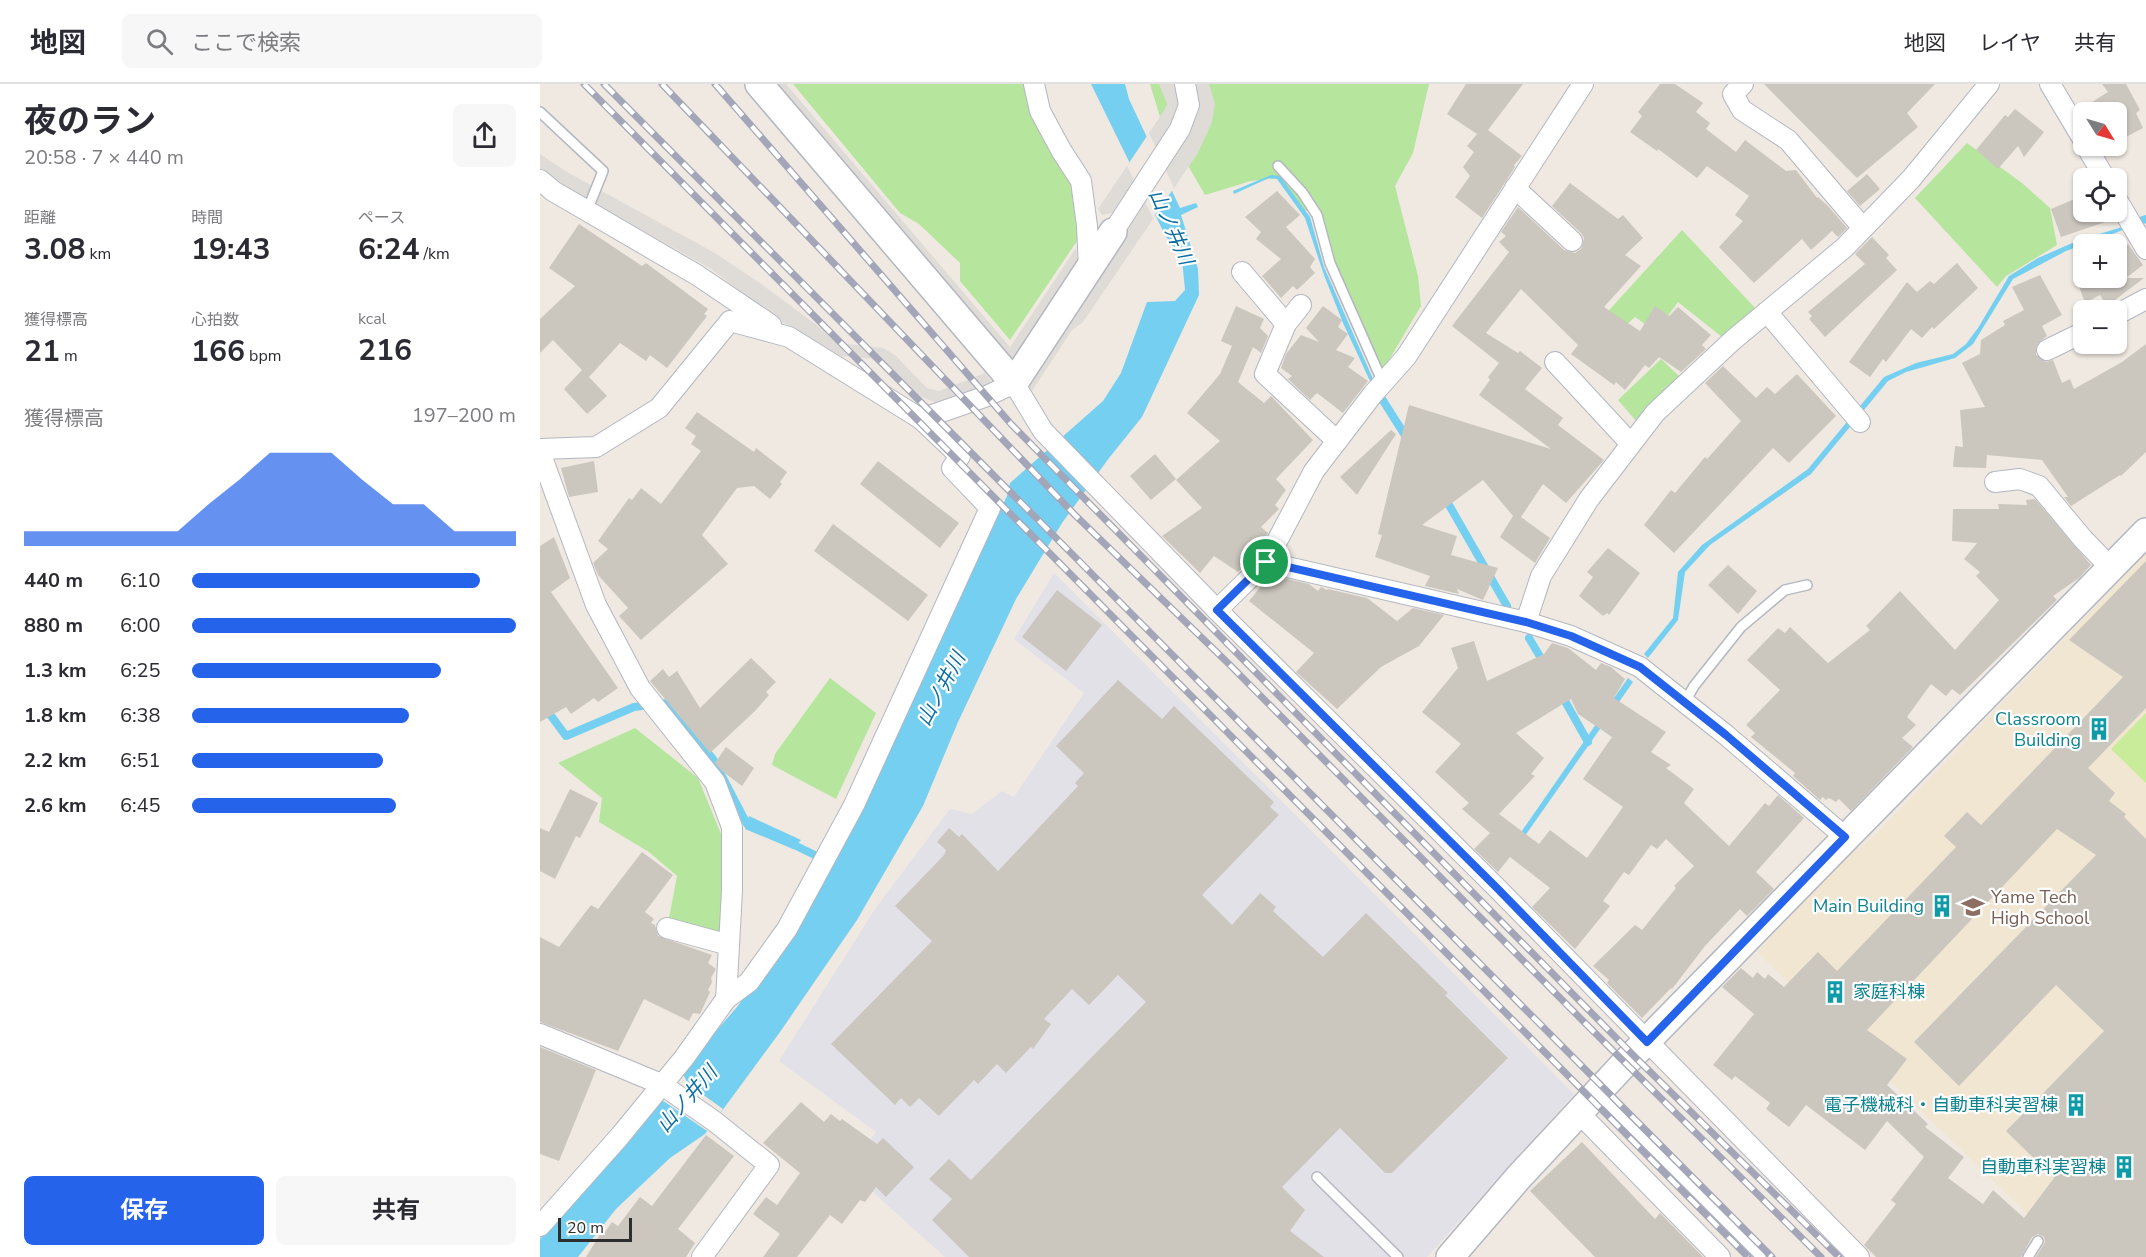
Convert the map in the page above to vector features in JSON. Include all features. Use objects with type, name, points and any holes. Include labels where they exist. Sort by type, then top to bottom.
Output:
[{"type":"street","points":[[759,84],[1014,383],[1043,431],[1217,610],[1497,888],[1859,1257]]},
{"type":"street","points":[[1034,84],[1040,111],[1061,150],[1082,181],[1088,226],[1089,268]]},
{"type":"street","points":[[921,419],[987,396],[1014,383],[1180,129],[1189,105],[1185,84]]},
{"type":"street","points":[[1217,610],[1266,562],[1314,471],[1406,357],[1583,84]]},
{"type":"street","points":[[1743,84],[1732,94],[1742,110],[1788,140],[1863,228]]},
{"type":"street","points":[[1526,622],[1541,576],[1589,499],[1655,413],[1733,340],[1844,248],[1911,179],[1989,84]]},
{"type":"street","points":[[2050,84],[2073,123]]},
{"type":"street","points":[[540,180],[587,211],[697,275],[789,337],[921,419],[960,456],[952,468],[990,508],[849,816],[787,930],[749,982],[726,999],[664,1086],[540,1226]]},
{"type":"street","points":[[1515,188],[1572,241]]},
{"type":"street","points":[[2127,217],[2146,249]]},
{"type":"street","points":[[1242,272],[1286,324]]},
{"type":"street","points":[[2127,309],[2146,299]]},
{"type":"street","points":[[1301,305],[1286,324],[1265,374],[1337,441]]},
{"type":"street","points":[[1767,312],[1860,422]]},
{"type":"street","points":[[726,999],[732,827],[715,782],[689,752],[635,678],[596,605],[540,451],[596,447],[659,408],[730,321],[789,337]]},
{"type":"street","points":[[2047,350],[2073,337]]},
{"type":"street","points":[[1555,362],[1631,444]]},
{"type":"street","points":[[1995,482],[2020,479],[2039,486],[2083,539],[2111,568]]},
{"type":"street","points":[[1450,1257],[1518,1178],[1597,1093],[1845,837],[1961,723],[2146,532]]},
{"type":"street","points":[[1266,562],[1526,622],[1571,636],[1640,667],[1845,837]]},
{"type":"street","points":[[667,928],[729,945]]},
{"type":"street","points":[[540,1034],[664,1086],[714,1121],[769,1165],[702,1257]]},
{"type":"street","points":[[1579,1113],[1720,1257]]},
{"type":"lane","points":[[540,112],[603,171],[587,211]]},
{"type":"lane","points":[[1278,166],[1302,192],[1317,215],[1330,262],[1383,383]]},
{"type":"lane","points":[[1685,702],[1694,686],[1741,627],[1785,590],[1807,585]]},
{"type":"lane","points":[[1597,1093],[1761,1257]]},
{"type":"lane","points":[[1317,1177],[1398,1257]]},
{"type":"lane","points":[[2028,1257],[2038,1241]]},
{"type":"shaded area","points":[[771,84],[786,84],[1010,347],[1076,248],[1078,267],[1015,360],[1008,361]]},
{"type":"shaded area","points":[[1159,84],[1176,84],[1180,101],[1171,126],[1112,213],[1102,215],[1098,209],[1165,109],[1167,104]]},
{"type":"shaded area","points":[[1196,84],[1209,84],[1215,103],[1212,122],[1198,153],[1083,322],[1072,330],[1032,391],[1028,379],[1194,124]]},
{"type":"shaded area","points":[[540,154],[567,172],[715,253],[830,335],[848,344],[883,348],[895,355],[927,388],[939,391],[985,373],[991,381],[988,385],[935,402],[921,397],[886,363],[874,359],[841,356],[777,319],[711,269],[559,183],[540,168]]},
{"type":"shaded area","name":"Yame Tech High School","points":[[2146,554],[2146,1257],[2052,1238],[1757,952],[1842,862],[1876,834]]},
{"type":"shaded area","points":[[1054,573],[1574,1094],[1427,1257],[945,1257],[847,1169],[876,1132],[779,1061],[875,909],[950,809],[972,814],[1002,791],[1014,797],[1084,693],[1014,639]]},
{"type":"green space","points":[[793,84],[1026,84],[1073,184],[1079,209],[1077,241],[1010,340],[960,281],[960,263],[919,224],[900,213]]},
{"type":"green space","points":[[1150,84],[1429,84],[1413,153],[1395,186],[1418,276],[1421,306],[1380,375],[1338,272],[1330,240],[1317,210],[1300,211],[1278,178],[1251,181],[1205,195],[1160,117]]},
{"type":"green space","points":[[1967,143],[2022,183],[2050,208],[2057,245],[2006,276],[1997,287],[1915,198]]},
{"type":"green space","points":[[1682,230],[1756,309],[1722,337],[1678,302],[1656,332],[1635,317],[1597,352],[1582,340]]},
{"type":"green space","points":[[1661,359],[1679,376],[1638,423],[1618,400]]},
{"type":"green space","points":[[830,678],[876,713],[836,799],[772,765],[775,754]]},
{"type":"green space","points":[[2146,713],[2146,783],[2111,749]]},
{"type":"green space","points":[[635,728],[698,778],[721,834],[722,931],[720,935],[669,918],[677,876],[649,852],[599,822],[602,798],[558,763]]},
{"type":"water","name":"山ノ井川","points":[[1091,84],[1125,84],[1129,99],[1180,208],[1196,203],[1198,207],[1181,215],[1198,269],[1199,295],[1142,417],[1062,523],[1016,599],[958,722],[923,806],[857,920],[780,1032],[705,1134],[670,1158],[616,1209],[578,1257],[540,1257],[540,1239],[567,1203],[737,1007],[800,922],[816,896],[858,816],[1007,496],[1010,483],[1103,401],[1121,373],[1147,302],[1175,301],[1185,290],[1182,259],[1165,235]]},
{"type":"water","points":[[1271,175],[1280,176],[1310,217],[1324,267],[1373,379],[1370,381],[1343,323],[1305,218],[1277,179],[1269,178],[1234,194],[1233,191]]},
{"type":"water","points":[[2122,227],[2123,230],[2112,234],[2100,234]]},
{"type":"water","points":[[2073,243],[2073,248],[2013,279],[1973,344],[1955,358],[1906,372],[1888,381],[1811,474],[1710,545],[1685,572],[1678,620],[1648,658],[1644,654],[1673,618],[1678,572],[1702,545],[1808,469],[1884,377],[1916,363],[1953,354],[1966,344],[2009,276],[2038,258]]},
{"type":"water","points":[[1628,678],[1633,682],[1520,843],[1517,838]]},
{"type":"water","points":[[749,816],[801,840],[793,849],[745,829]]},
{"type":"pier","points":[[1149,133],[1174,188],[1153,218],[1127,166]]},
{"type":"pier","points":[[681,1070],[688,1084],[723,1109],[707,1131],[659,1098]]},
{"type":"building","points":[[1466,84],[1523,84],[1488,130],[1522,156],[1514,165],[1515,167],[1482,218],[1455,197],[1470,176],[1463,167],[1474,152],[1467,146],[1477,134],[1447,114]]},
{"type":"building","points":[[1660,84],[1675,84],[1703,103],[1696,112],[1710,123],[1706,129],[1736,152],[1745,140],[1786,171],[1796,170],[1817,198],[1828,206],[1847,228],[1838,237],[1832,231],[1811,250],[1802,239],[1754,283],[1719,247],[1743,221],[1735,215],[1749,196],[1707,166],[1697,178],[1658,149],[1657,151],[1630,132],[1642,116],[1638,112]]},
{"type":"building","points":[[1764,84],[1935,84],[1907,113],[1918,127],[1857,178]]},
{"type":"building","points":[[2102,84],[2126,84],[2140,110],[2136,113],[2143,128],[2127,136],[2127,102],[2092,102],[2108,92]]},
{"type":"building","points":[[2015,109],[2044,132],[2024,157],[2018,146],[1998,169],[1976,150],[2005,115],[2008,117]]},
{"type":"building","points":[[1867,174],[1880,189],[1860,206],[1847,191]]},
{"type":"building","points":[[1570,183],[1618,219],[1623,215],[1643,238],[1625,255],[1641,266],[1604,307],[1640,331],[1655,306],[1669,316],[1678,307],[1711,335],[1702,345],[1706,349],[1681,372],[1659,357],[1649,368],[1645,365],[1625,390],[1616,382],[1614,385],[1571,354],[1578,345],[1521,289],[1486,333],[1518,353],[1520,351],[1542,368],[1525,389],[1563,418],[1558,425],[1604,460],[1566,503],[1543,484],[1521,517],[1550,538],[1535,563],[1500,537],[1513,516],[1483,480],[1422,525],[1457,536],[1451,555],[1498,568],[1483,600],[1457,589],[1459,594],[1425,586],[1430,576],[1375,557],[1382,535],[1378,534],[1409,405],[1551,449],[1479,395],[1490,380],[1488,377],[1499,363],[1452,326],[1509,252],[1499,242],[1506,236],[1501,232],[1518,207],[1564,250],[1575,253],[1581,249],[1584,238],[1581,233],[1552,206]]},
{"type":"building","points":[[1277,191],[1300,215],[1286,227],[1315,259],[1310,267],[1315,273],[1297,290],[1293,286],[1281,298],[1262,276],[1281,259],[1256,239],[1261,232],[1245,217]]},
{"type":"building","points":[[2073,200],[2073,222],[2105,222],[2061,237],[2051,209]]},
{"type":"building","points":[[579,224],[642,266],[646,263],[708,309],[704,314],[707,316],[667,368],[650,355],[646,361],[620,343],[589,377],[607,396],[587,414],[564,389],[582,370],[553,340],[540,353],[540,319],[575,286],[549,268]]},
{"type":"building","points":[[1872,237],[1889,255],[1886,258],[1897,270],[1825,337],[1809,319],[1812,316],[1808,312],[1865,264],[1855,254]]},
{"type":"building","points":[[2127,245],[2143,265],[2127,277]]},
{"type":"building","points":[[1957,263],[1978,288],[1934,329],[1932,327],[1922,338],[1911,329],[1886,362],[1883,359],[1870,377],[1849,362],[1907,282],[1917,292],[1930,281],[1934,284]]},
{"type":"building","points":[[2040,275],[2062,315],[2042,326],[2047,336],[2037,344],[2036,355],[2046,362],[2053,360],[2062,383],[2070,379],[2074,389],[2122,362],[2146,344],[2146,452],[2121,476],[2071,506],[2064,497],[2068,497],[2042,460],[1987,455],[1986,468],[1953,467],[1955,446],[1963,447],[1960,410],[1985,407],[1962,363],[1980,354],[1981,340],[2005,325],[2003,321],[2024,310],[2012,287]]},
{"type":"building","points":[[2127,278],[2144,278],[2115,300],[2103,300],[2100,295],[2091,300],[2084,300],[2080,288],[2127,288]]},
{"type":"building","points":[[1236,306],[1264,319],[1260,328],[1268,336],[1261,353],[1253,347],[1238,382],[1264,403],[1271,396],[1313,440],[1276,479],[1286,490],[1275,505],[1279,509],[1261,527],[1268,533],[1255,552],[1256,555],[1238,572],[1214,556],[1200,573],[1162,536],[1202,508],[1176,480],[1220,441],[1187,413],[1220,374],[1232,346],[1221,341]]},
{"type":"building","points":[[1323,306],[1342,320],[1338,327],[1348,334],[1336,350],[1355,358],[1348,367],[1368,381],[1343,413],[1317,393],[1310,400],[1288,379],[1292,376],[1281,368],[1286,354],[1301,335],[1319,342],[1306,328]]},
{"type":"building","points":[[1723,366],[1756,398],[1767,387],[1775,394],[1797,374],[1836,416],[1789,463],[1773,448],[1674,553],[1644,525],[1671,490],[1675,493],[1705,457],[1707,459],[1741,421],[1705,383]]},
{"type":"building","points":[[697,412],[754,452],[756,448],[787,472],[780,482],[782,484],[770,499],[754,486],[737,488],[702,535],[728,564],[641,640],[619,616],[628,608],[598,575],[593,563],[608,549],[598,541],[629,498],[632,500],[641,488],[661,504],[701,451],[691,444],[696,436],[685,428]]},
{"type":"building","points":[[1391,430],[1396,434],[1357,495],[1340,477]]},
{"type":"building","points":[[1155,454],[1176,479],[1151,500],[1130,476]]},
{"type":"building","points":[[594,461],[598,492],[569,497],[561,468]]},
{"type":"building","points":[[878,461],[959,523],[940,548],[860,484]]},
{"type":"building","points":[[2035,499],[2091,565],[2079,578],[2053,596],[2057,600],[1960,695],[1952,689],[1946,696],[1931,684],[1907,717],[1916,725],[1902,738],[1913,747],[1851,811],[1839,799],[1836,802],[1823,797],[1820,800],[1793,776],[1795,773],[1751,737],[1755,733],[1746,725],[1780,690],[1747,660],[1778,628],[1785,633],[1790,627],[1828,663],[1870,630],[1866,626],[1900,591],[1955,650],[1999,600],[1976,576],[1980,572],[1964,559],[1977,543],[1952,541],[1953,509],[1999,509],[1998,504],[2027,505],[2026,500]]},
{"type":"building","points":[[833,524],[928,595],[908,621],[814,551]]},
{"type":"building","points":[[554,537],[570,578],[551,592],[618,688],[598,702],[594,698],[571,714],[566,707],[540,722],[540,546]]},
{"type":"building","points":[[1608,548],[1640,573],[1609,615],[1607,613],[1603,616],[1579,596],[1593,577],[1587,572]]},
{"type":"building","points":[[2146,561],[2146,708],[2088,768],[2115,793],[2109,801],[2126,814],[2124,817],[2146,839],[2146,1257],[2036,1257],[2045,1242],[2044,1237],[2038,1234],[2032,1237],[2021,1257],[1876,1257],[1864,1245],[1896,1204],[1891,1200],[1924,1157],[1887,1121],[1865,1150],[1806,1105],[1789,1127],[1766,1109],[1770,1103],[1735,1076],[1732,1080],[1713,1065],[1754,1014],[1722,987],[1741,968],[1753,978],[1757,972],[1765,979],[1768,974],[1784,987],[1818,952],[1837,971],[1956,847],[1944,836],[1967,812],[1981,825],[2123,677],[2069,640]],"holes":[[[2057,829],[2096,855],[1914,1042],[1959,1086],[2056,985],[2104,1031],[2006,1131],[2054,1178],[2024,1218],[1993,1190],[1983,1204],[1948,1178],[1964,1157],[1925,1127],[1928,1124],[1887,1085],[1907,1059],[1867,1030]]]},
{"type":"building","points":[[1728,565],[1757,591],[1738,614],[1708,585]]},
{"type":"building","points":[[1270,575],[1309,584],[1318,591],[1321,587],[1367,598],[1397,621],[1413,608],[1444,615],[1419,646],[1381,667],[1337,709],[1296,672],[1314,653],[1249,601]]},
{"type":"building","points":[[1057,590],[1102,625],[1066,671],[1022,637]]},
{"type":"building","points":[[1474,641],[1487,681],[1544,654],[1552,643],[1568,648],[1596,670],[1601,663],[1611,667],[1625,679],[1614,698],[1666,732],[1651,752],[1671,765],[1666,768],[1694,789],[1684,803],[1729,846],[1765,803],[1769,806],[1778,795],[1804,818],[1756,872],[1774,889],[1747,916],[1740,909],[1705,946],[1672,989],[1642,1018],[1607,983],[1609,980],[1593,966],[1635,925],[1642,930],[1676,888],[1674,886],[1694,866],[1666,839],[1657,849],[1651,845],[1629,875],[1624,872],[1603,901],[1610,906],[1575,949],[1532,907],[1550,888],[1510,857],[1498,872],[1474,849],[1490,833],[1462,809],[1469,803],[1435,772],[1461,744],[1422,712],[1458,668],[1451,648]],"holes":[[[1571,699],[1578,714],[1612,737],[1583,779],[1623,807],[1587,858],[1550,830],[1539,844],[1499,814],[1535,776],[1531,774],[1544,758],[1516,733]]]},
{"type":"building","points":[[751,658],[776,682],[766,692],[769,695],[755,711],[710,753],[650,681],[663,669],[669,677],[677,671],[700,708]]},
{"type":"building","points":[[1118,680],[1162,719],[1174,706],[1274,802],[1270,807],[1279,815],[1202,895],[1232,925],[1260,893],[1276,907],[1273,911],[1323,957],[1366,913],[1448,993],[1445,995],[1508,1058],[1392,1173],[1385,1173],[1340,1128],[1282,1187],[1305,1210],[1290,1231],[1324,1257],[969,1257],[932,1220],[952,1199],[929,1179],[949,1159],[971,1180],[1146,1002],[1118,975],[1089,1005],[1072,989],[1044,1019],[1051,1024],[1033,1049],[1031,1047],[1006,1073],[997,1064],[978,1084],[974,1080],[939,1116],[919,1098],[910,1107],[901,1098],[895,1105],[831,1044],[932,941],[895,906],[944,855],[946,850],[937,842],[949,828],[959,837],[962,834],[998,871],[1078,786],[1075,783],[1084,773],[1056,746]]},
{"type":"building","points":[[726,747],[754,768],[742,786],[715,763]]},
{"type":"building","points":[[570,789],[598,803],[580,838],[576,836],[555,879],[540,871],[540,828],[549,832]]},
{"type":"building","points":[[642,852],[673,875],[645,912],[654,919],[651,923],[655,925],[658,936],[712,955],[708,963],[716,969],[711,978],[712,982],[708,990],[710,992],[700,1014],[693,1013],[689,1021],[644,999],[618,1051],[540,1022],[540,937],[559,947],[591,905],[598,909]]},
{"type":"building","points":[[540,1047],[596,1070],[559,1161],[540,1154]]},
{"type":"building","points":[[801,1102],[824,1122],[831,1114],[840,1121],[842,1119],[877,1144],[883,1138],[914,1167],[886,1197],[876,1187],[865,1202],[860,1200],[842,1224],[830,1215],[797,1257],[763,1257],[780,1234],[753,1214],[766,1197],[777,1205],[800,1173],[763,1143]]},
{"type":"building","points":[[706,1135],[734,1156],[678,1229],[695,1243],[686,1257],[586,1257],[602,1231],[605,1232],[612,1222],[618,1226],[640,1197],[652,1206]]},
{"type":"building","points":[[1582,1142],[1655,1219],[1660,1213],[1703,1257],[1595,1257],[1530,1191]]},
{"type":"waterway","points":[[2132,224],[2146,219]]},
{"type":"waterway","points":[[1382,399],[1408,440]]},
{"type":"waterway","points":[[1445,498],[1507,606]]},
{"type":"waterway","points":[[1529,638],[1545,665]]},
{"type":"waterway","points":[[1561,694],[1588,742]]},
{"type":"waterway","points":[[540,701],[566,736],[634,707],[666,703],[713,759],[747,824],[756,827]]},
{"type":"waterway","points":[[788,842],[823,859]]},
{"type":"railway","points":[[584,84],[1748,1257]]},
{"type":"railway","points":[[604,84],[1772,1257]]},
{"type":"railway","points":[[662,84],[1075,515],[1230,665],[1821,1257]]},
{"type":"railway","points":[[715,84],[1011,424],[1634,1056],[1839,1257]]},
{"type":"place","name":"Classroom Building","points":[[2099,729]]},
{"type":"place","name":"Main Building","points":[[1942,906]]},
{"type":"place","name":"Yame Tech High School","points":[[1973,907]]},
{"type":"place","name":"家庭科棟","points":[[1835,992]]},
{"type":"place","name":"電子機械科・自動車科実習棟","points":[[2076,1105]]},
{"type":"place","name":"自動車科実習棟","points":[[2124,1167]]},
{"type":"route","points":[[1266,562],[1526,622],[1571,636],[1640,667],[1726,735],[1845,837],[1647,1042],[1497,888],[1217,610],[1266,562]]}]
